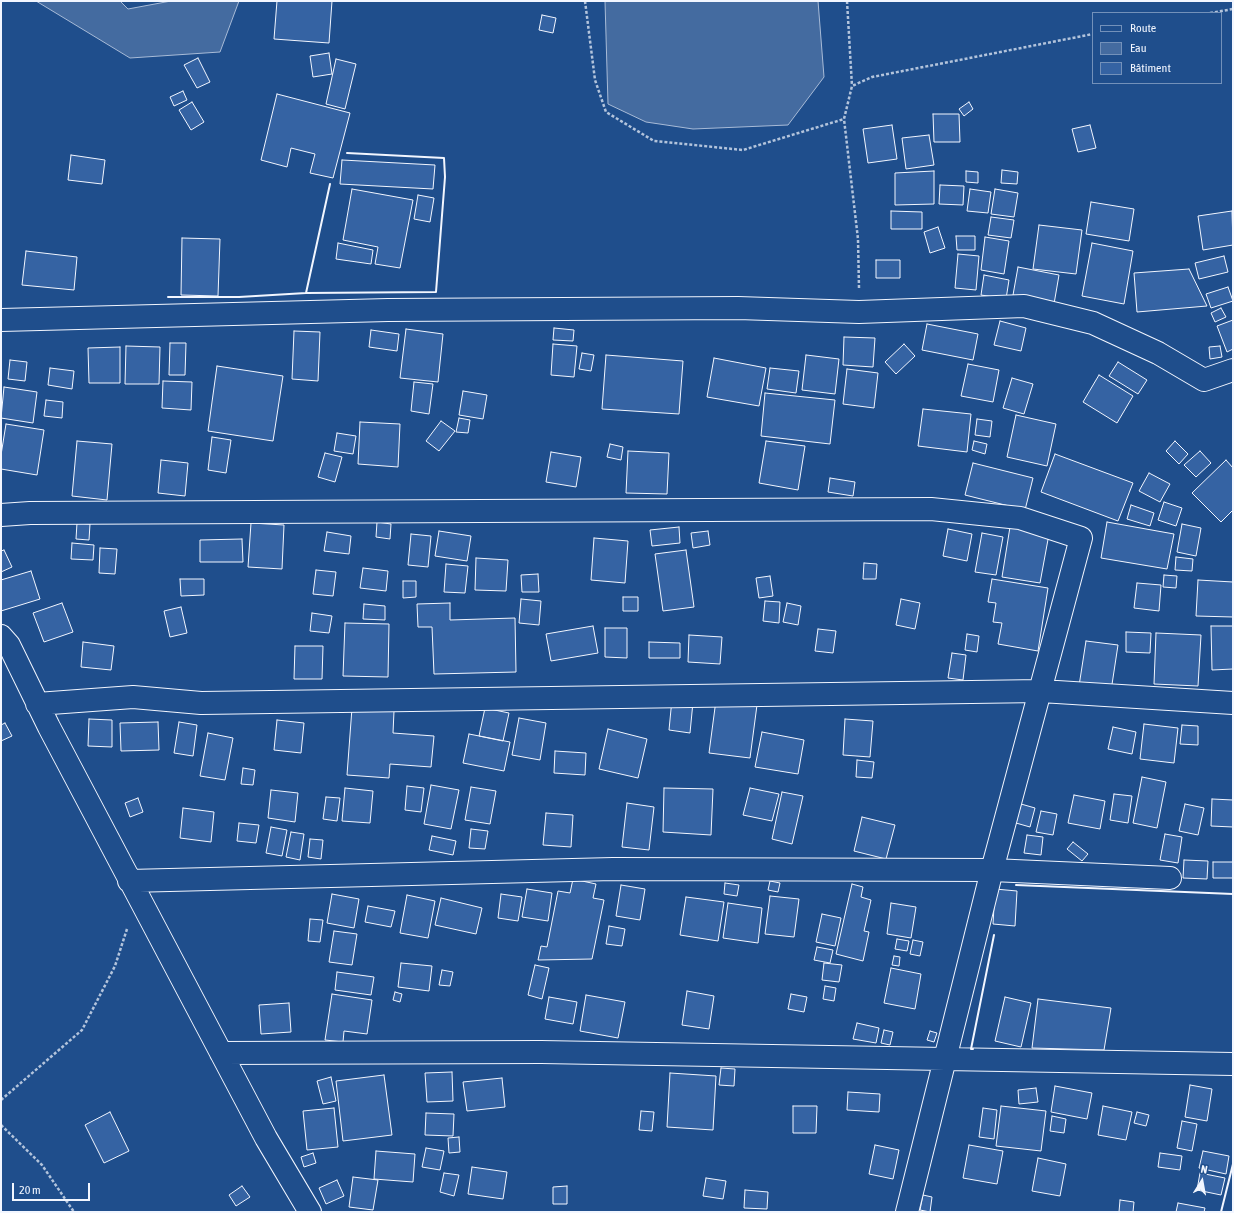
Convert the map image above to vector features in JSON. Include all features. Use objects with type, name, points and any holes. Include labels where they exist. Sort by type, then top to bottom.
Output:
[{"type":"street","points":[[1,320],[388,310],[738,308],[859,312],[1024,306],[1093,323],[1158,353],[1204,380],[1233,370]]},
{"type":"street","points":[[1,515],[30,513],[930,509],[1020,518],[1081,538],[992,870],[906,1212]]},
{"type":"street","points":[[1,636],[9,645],[37,704],[266,1138],[310,1212]]},
{"type":"street","points":[[37,704],[133,697],[200,704],[1041,691],[1233,703]]},
{"type":"street","points":[[134,890],[613,869],[992,870],[1170,878]]},
{"type":"street","points":[[221,1053],[541,1052],[1233,1064]]},
{"type":"path","points":[[585,1],[594,80],[606,112],[654,141],[743,150],[844,119]]},
{"type":"path","points":[[847,1],[852,86],[844,119],[858,238],[859,312]]},
{"type":"path","points":[[1216,12],[1233,9]]},
{"type":"path","points":[[852,86],[872,77],[1092,34]]},
{"type":"path","points":[[1,1100],[82,1030],[115,966],[134,890]]},
{"type":"path","points":[[1,1125],[42,1165],[74,1212]]},
{"type":"water","points":[[36,1],[120,1],[128,9],[171,1],[239,1],[220,52],[130,58]]},
{"type":"water","points":[[605,1],[818,1],[824,77],[788,125],[693,129],[646,122],[608,104]]},
{"type":"building","points":[[277,1],[332,1],[329,43],[274,39]]},
{"type":"building","points":[[542,15],[556,18],[553,33],[539,30]]},
{"type":"building","points":[[329,53],[332,74],[313,77],[310,56]]},
{"type":"building","points":[[198,58],[210,82],[197,88],[184,65]]},
{"type":"building","points":[[336,59],[356,64],[345,109],[326,104]]},
{"type":"building","points":[[183,91],[187,100],[174,106],[170,97]]},
{"type":"building","points":[[277,94],[350,113],[333,178],[310,173],[315,154],[291,148],[287,167],[261,160]]},
{"type":"building","points":[[192,102],[204,122],[191,130],[179,110]]},
{"type":"building","points":[[969,102],[973,109],[964,116],[959,109]]},
{"type":"building","points":[[933,114],[959,114],[960,142],[934,142]]},
{"type":"building","points":[[892,125],[897,159],[868,163],[863,129]]},
{"type":"building","points":[[1090,125],[1096,148],[1078,152],[1072,129]]},
{"type":"building","points":[[929,135],[934,165],[906,169],[902,138]]},
{"type":"building","points":[[71,155],[105,160],[102,184],[68,180]]},
{"type":"building","points":[[342,160],[435,165],[433,189],[340,184]]},
{"type":"building","points":[[1002,170],[1018,172],[1017,184],[1001,183]]},
{"type":"building","points":[[934,171],[934,204],[895,205],[895,173]]},
{"type":"building","points":[[966,171],[978,172],[978,183],[966,182]]},
{"type":"building","points":[[940,185],[964,186],[963,205],[939,204]]},
{"type":"building","points":[[352,189],[413,200],[400,268],[375,264],[378,247],[343,240]]},
{"type":"building","points":[[970,189],[991,192],[988,213],[967,211]]},
{"type":"building","points":[[995,189],[1018,193],[1014,217],[991,214]]},
{"type":"building","points":[[418,195],[434,198],[430,222],[414,219]]},
{"type":"building","points":[[1091,202],[1134,209],[1129,241],[1086,234]]},
{"type":"building","points":[[891,211],[922,212],[922,229],[891,229]]},
{"type":"building","points":[[1232,211],[1233,245],[1203,250],[1198,216]]},
{"type":"building","points":[[991,217],[1014,220],[1011,238],[988,235]]},
{"type":"building","points":[[1039,225],[1082,230],[1076,274],[1033,269]]},
{"type":"building","points":[[938,227],[945,248],[930,253],[924,232]]},
{"type":"building","points":[[956,236],[975,236],[975,250],[957,250]]},
{"type":"building","points":[[985,237],[1009,241],[1004,274],[981,270]]},
{"type":"building","points":[[182,238],[220,239],[218,296],[181,295]]},
{"type":"building","points":[[338,243],[373,250],[371,264],[336,259]]},
{"type":"building","points":[[1092,243],[1133,251],[1124,304],[1082,296]]},
{"type":"building","points":[[26,251],[77,257],[74,290],[22,285]]},
{"type":"building","points":[[958,254],[979,256],[976,290],[955,288]]},
{"type":"building","points":[[1224,256],[1228,272],[1199,279],[1195,263]]},
{"type":"building","points":[[876,260],[900,260],[900,278],[876,278]]},
{"type":"building","points":[[1018,267],[1059,275],[1054,304],[1013,295]]},
{"type":"building","points":[[1189,269],[1207,306],[1137,312],[1134,273]]},
{"type":"building","points":[[984,275],[1009,280],[1006,299],[981,295]]},
{"type":"building","points":[[1228,287],[1233,301],[1211,308],[1206,294]]},
{"type":"building","points":[[1221,308],[1226,317],[1215,322],[1211,313]]},
{"type":"building","points":[[1233,320],[1233,349],[1227,352],[1217,326]]},
{"type":"building","points":[[1000,321],[1026,328],[1021,351],[994,345]]},
{"type":"building","points":[[927,324],[978,334],[973,360],[922,350]]},
{"type":"building","points":[[554,328],[574,330],[573,341],[553,340]]},
{"type":"building","points":[[406,329],[443,334],[438,382],[400,378]]},
{"type":"building","points":[[371,330],[399,334],[397,351],[369,347]]},
{"type":"building","points":[[294,331],[320,332],[318,381],[292,379]]},
{"type":"building","points":[[844,337],[875,338],[873,367],[843,365]]},
{"type":"building","points":[[170,343],[186,343],[185,375],[169,375]]},
{"type":"building","points":[[553,344],[577,346],[574,377],[551,375]]},
{"type":"building","points":[[904,344],[915,356],[896,374],[885,362]]},
{"type":"building","points":[[126,346],[160,347],[159,384],[125,384]]},
{"type":"building","points":[[1220,346],[1222,357],[1210,359],[1209,347]]},
{"type":"building","points":[[120,347],[120,383],[89,383],[88,348]]},
{"type":"building","points":[[582,353],[594,355],[591,371],[579,369]]},
{"type":"building","points":[[606,355],[683,361],[679,414],[602,409]]},
{"type":"building","points":[[806,355],[839,359],[835,394],[802,390]]},
{"type":"building","points":[[714,358],[766,368],[759,406],[707,397]]},
{"type":"building","points":[[10,360],[27,362],[25,381],[8,379]]},
{"type":"building","points":[[1118,362],[1147,380],[1138,394],[1109,376]]},
{"type":"building","points":[[968,364],[999,370],[993,402],[961,396]]},
{"type":"building","points":[[217,366],[283,376],[273,441],[208,431]]},
{"type":"building","points":[[50,368],[74,371],[72,389],[48,385]]},
{"type":"building","points":[[770,368],[799,371],[796,393],[767,389]]},
{"type":"building","points":[[847,369],[878,373],[874,408],[843,404]]},
{"type":"building","points":[[1099,375],[1133,396],[1117,423],[1083,402]]},
{"type":"building","points":[[1012,378],[1033,384],[1024,414],[1003,408]]},
{"type":"building","points":[[163,381],[192,382],[191,410],[162,408]]},
{"type":"building","points":[[414,382],[433,384],[429,414],[411,411]]},
{"type":"building","points":[[4,387],[37,392],[33,423],[1,418]]},
{"type":"building","points":[[463,391],[487,395],[483,419],[459,415]]},
{"type":"building","points":[[765,393],[835,400],[830,444],[761,436]]},
{"type":"building","points":[[46,400],[63,402],[62,418],[44,416]]},
{"type":"building","points":[[923,409],[971,414],[967,452],[918,446]]},
{"type":"building","points":[[1016,415],[1056,424],[1047,466],[1007,457]]},
{"type":"building","points":[[459,418],[470,420],[468,433],[456,432]]},
{"type":"building","points":[[977,419],[992,421],[990,437],[975,435]]},
{"type":"building","points":[[441,421],[455,431],[439,451],[426,441]]},
{"type":"building","points":[[360,422],[400,424],[398,467],[358,464]]},
{"type":"building","points":[[6,424],[44,430],[37,475],[1,469],[1,455]]},
{"type":"building","points":[[337,433],[356,436],[353,454],[334,451]]},
{"type":"building","points":[[212,437],[231,440],[226,473],[208,470]]},
{"type":"building","points":[[77,441],[112,444],[107,500],[72,496]]},
{"type":"building","points":[[766,441],[805,446],[798,490],[759,483]]},
{"type":"building","points":[[974,441],[987,444],[985,454],[972,450]]},
{"type":"building","points":[[1175,441],[1188,454],[1179,464],[1166,451]]},
{"type":"building","points":[[610,444],[623,447],[621,460],[607,457]]},
{"type":"building","points":[[628,451],[669,453],[667,494],[626,493]]},
{"type":"building","points":[[1200,451],[1211,463],[1196,477],[1184,465]]},
{"type":"building","points":[[551,452],[581,457],[576,487],[546,482]]},
{"type":"building","points":[[325,453],[342,457],[335,482],[318,477]]},
{"type":"building","points":[[1055,454],[1133,483],[1118,521],[1041,492]]},
{"type":"building","points":[[161,460],[188,463],[185,496],[158,493]]},
{"type":"building","points":[[1226,460],[1233,468],[1233,510],[1221,522],[1192,493]]},
{"type":"building","points":[[973,463],[1033,478],[1025,510],[965,495]]},
{"type":"building","points":[[1149,473],[1170,484],[1160,502],[1139,491]]},
{"type":"building","points":[[830,478],[855,482],[853,496],[828,492]]},
{"type":"building","points":[[1164,502],[1182,508],[1176,526],[1158,520]]},
{"type":"building","points":[[1131,505],[1154,513],[1150,526],[1127,519]]},
{"type":"building","points":[[377,522],[391,524],[390,539],[376,537]]},
{"type":"building","points":[[1107,522],[1174,534],[1167,569],[1101,558]]},
{"type":"building","points":[[77,523],[90,524],[89,540],[76,539]]},
{"type":"building","points":[[251,523],[284,525],[282,569],[248,567]]},
{"type":"building","points":[[1182,524],[1201,528],[1196,556],[1177,552]]},
{"type":"building","points":[[679,527],[680,543],[652,546],[650,530]]},
{"type":"building","points":[[1010,527],[1049,534],[1040,583],[1002,577]]},
{"type":"building","points":[[948,529],[972,534],[967,561],[943,556]]},
{"type":"building","points":[[439,531],[471,536],[467,561],[435,556]]},
{"type":"building","points":[[708,531],[710,545],[693,548],[691,533]]},
{"type":"building","points":[[327,532],[351,536],[349,554],[324,551]]},
{"type":"building","points":[[982,533],[1003,537],[996,575],[975,572]]},
{"type":"building","points":[[411,534],[431,536],[428,567],[408,565]]},
{"type":"building","points":[[594,538],[628,541],[625,583],[591,580]]},
{"type":"building","points":[[242,539],[243,562],[200,562],[200,540]]},
{"type":"building","points":[[72,543],[94,545],[93,560],[71,559]]},
{"type":"building","points":[[100,548],[117,549],[115,574],[99,573]]},
{"type":"building","points":[[4,550],[12,567],[1,572],[1,551]]},
{"type":"building","points":[[686,550],[694,607],[663,611],[655,554]]},
{"type":"building","points":[[1176,557],[1193,559],[1192,571],[1175,570]]},
{"type":"building","points":[[476,558],[508,560],[506,591],[475,590]]},
{"type":"building","points":[[864,563],[877,564],[876,579],[863,579]]},
{"type":"building","points":[[446,564],[468,566],[465,593],[444,592]]},
{"type":"building","points":[[363,568],[388,571],[386,591],[360,588]]},
{"type":"building","points":[[316,570],[336,572],[333,596],[313,594]]},
{"type":"building","points":[[31,571],[40,599],[1,611],[1,580]]},
{"type":"building","points":[[538,574],[539,592],[522,592],[521,575]]},
{"type":"building","points":[[1164,575],[1177,576],[1176,588],[1163,587]]},
{"type":"building","points":[[770,576],[773,596],[759,598],[756,578]]},
{"type":"building","points":[[180,579],[204,579],[204,595],[181,596]]},
{"type":"building","points":[[992,579],[1048,588],[1038,651],[998,644],[1002,623],[993,622],[996,603],[988,602]]},
{"type":"building","points":[[1198,580],[1233,582],[1233,617],[1196,616]]},
{"type":"building","points":[[403,581],[416,581],[416,597],[403,598]]},
{"type":"building","points":[[1137,583],[1161,585],[1159,611],[1134,608]]},
{"type":"building","points":[[623,597],[638,597],[638,611],[623,611]]},
{"type":"building","points":[[521,599],[541,601],[539,625],[519,623]]},
{"type":"building","points":[[901,599],[920,603],[915,629],[896,625]]},
{"type":"building","points":[[765,601],[780,602],[779,623],[763,621]]},
{"type":"building","points":[[62,603],[73,632],[44,642],[33,613]]},
{"type":"building","points":[[450,603],[450,620],[515,618],[516,672],[434,674],[432,627],[418,627],[417,604]]},
{"type":"building","points":[[787,603],[801,606],[798,625],[783,622]]},
{"type":"building","points":[[364,604],[385,606],[385,620],[363,619]]},
{"type":"building","points":[[181,607],[187,633],[170,637],[164,611]]},
{"type":"building","points":[[312,613],[332,616],[329,633],[310,631]]},
{"type":"building","points":[[345,623],[389,624],[388,677],[343,676]]},
{"type":"building","points":[[593,626],[598,653],[551,661],[546,634]]},
{"type":"building","points":[[1211,626],[1233,626],[1233,669],[1212,670]]},
{"type":"building","points":[[605,628],[627,628],[627,658],[605,657]]},
{"type":"building","points":[[818,629],[836,631],[833,653],[815,651]]},
{"type":"building","points":[[1126,632],[1151,633],[1150,653],[1126,652]]},
{"type":"building","points":[[1156,633],[1201,635],[1198,686],[1154,684]]},
{"type":"building","points":[[967,634],[979,636],[977,652],[965,650]]},
{"type":"building","points":[[689,635],[722,637],[720,664],[688,662]]},
{"type":"building","points":[[1086,641],[1118,645],[1111,691],[1079,686]]},
{"type":"building","points":[[83,642],[114,646],[111,670],[81,667]]},
{"type":"building","points":[[649,642],[680,643],[680,658],[649,658]]},
{"type":"building","points":[[295,646],[323,646],[322,679],[294,679]]},
{"type":"building","points":[[952,653],[966,655],[963,680],[948,678]]},
{"type":"building","points":[[672,699],[693,702],[690,733],[669,730]]},
{"type":"building","points":[[716,700],[757,705],[750,758],[709,753]]},
{"type":"building","points":[[352,708],[394,711],[393,733],[434,736],[431,767],[390,764],[389,778],[347,775]]},
{"type":"building","points":[[485,708],[509,713],[503,741],[479,736]]},
{"type":"building","points":[[519,718],[546,723],[540,760],[512,755]]},
{"type":"building","points":[[89,719],[112,720],[112,747],[88,746]]},
{"type":"building","points":[[845,719],[873,721],[870,757],[843,755]]},
{"type":"building","points":[[277,720],[304,723],[301,753],[274,750]]},
{"type":"building","points":[[158,722],[159,750],[121,751],[120,723]]},
{"type":"building","points":[[179,722],[197,725],[193,756],[174,753]]},
{"type":"building","points":[[5,723],[12,736],[1,741],[1,725]]},
{"type":"building","points":[[1144,724],[1178,728],[1174,763],[1140,759]]},
{"type":"building","points":[[1182,725],[1198,726],[1198,745],[1180,744]]},
{"type":"building","points":[[1113,727],[1136,732],[1132,754],[1108,749]]},
{"type":"building","points":[[608,729],[647,739],[638,778],[599,769]]},
{"type":"building","points":[[762,732],[804,740],[798,774],[755,767]]},
{"type":"building","points":[[208,733],[233,738],[225,780],[200,776]]},
{"type":"building","points":[[469,734],[510,742],[504,771],[463,763]]},
{"type":"building","points":[[555,751],[586,753],[585,775],[554,773]]},
{"type":"building","points":[[857,760],[874,762],[872,778],[856,777]]},
{"type":"building","points":[[243,768],[255,770],[253,785],[241,784]]},
{"type":"building","points":[[1142,777],[1166,782],[1157,828],[1133,823]]},
{"type":"building","points":[[431,785],[459,790],[451,829],[424,824]]},
{"type":"building","points":[[407,786],[424,788],[421,812],[405,810]]},
{"type":"building","points":[[471,787],[496,791],[490,824],[465,820]]},
{"type":"building","points":[[345,788],[373,791],[370,823],[342,821]]},
{"type":"building","points":[[664,788],[713,789],[711,835],[663,832]]},
{"type":"building","points":[[750,788],[779,794],[772,821],[743,815]]},
{"type":"building","points":[[271,790],[298,793],[295,822],[268,818]]},
{"type":"building","points":[[782,792],[803,796],[792,844],[772,839]]},
{"type":"building","points":[[1114,794],[1132,796],[1128,823],[1110,820]]},
{"type":"building","points":[[1074,795],[1105,801],[1100,829],[1068,823]]},
{"type":"building","points":[[326,797],[340,798],[337,821],[323,819]]},
{"type":"building","points":[[138,798],[143,812],[130,817],[125,803]]},
{"type":"building","points":[[1212,799],[1233,800],[1233,827],[1211,826]]},
{"type":"building","points":[[627,803],[654,807],[649,850],[622,847]]},
{"type":"building","points":[[1021,804],[1035,808],[1030,827],[1016,823]]},
{"type":"building","points":[[1185,804],[1204,808],[1198,835],[1179,831]]},
{"type":"building","points":[[183,808],[214,812],[211,842],[180,838]]},
{"type":"building","points":[[1041,811],[1057,814],[1053,835],[1036,832]]},
{"type":"building","points":[[546,813],[573,815],[571,847],[543,845]]},
{"type":"building","points":[[862,817],[895,825],[886,859],[854,851]]},
{"type":"building","points":[[239,823],[259,825],[256,843],[237,841]]},
{"type":"building","points":[[271,827],[287,830],[282,856],[266,853]]},
{"type":"building","points":[[471,829],[488,831],[485,849],[469,848]]},
{"type":"building","points":[[291,832],[304,834],[300,860],[286,857]]},
{"type":"building","points":[[1165,834],[1182,837],[1178,863],[1160,860]]},
{"type":"building","points":[[1027,835],[1043,837],[1041,855],[1024,853]]},
{"type":"building","points":[[432,836],[456,841],[453,855],[429,850]]},
{"type":"building","points":[[310,839],[323,840],[321,859],[308,857]]},
{"type":"building","points":[[1073,842],[1088,854],[1082,861],[1067,849]]},
{"type":"building","points":[[1184,860],[1208,861],[1207,879],[1183,878]]},
{"type":"building","points":[[1213,862],[1233,862],[1233,878],[1213,878]]},
{"type":"building","points":[[573,879],[596,884],[593,898],[604,900],[592,959],[538,960],[541,946],[547,947],[558,891],[570,893]]},
{"type":"building","points":[[770,881],[780,883],[778,892],[768,890]]},
{"type":"building","points":[[725,883],[739,885],[737,896],[724,894]]},
{"type":"building","points":[[852,884],[863,887],[861,897],[871,900],[864,931],[869,932],[863,961],[836,954]]},
{"type":"building","points":[[621,885],[645,889],[640,920],[616,916]]},
{"type":"building","points":[[527,889],[552,893],[548,921],[522,917]]},
{"type":"building","points":[[995,889],[1017,891],[1015,926],[993,924]]},
{"type":"building","points":[[332,894],[359,899],[354,928],[327,923]]},
{"type":"building","points":[[501,894],[522,897],[518,921],[498,918]]},
{"type":"building","points":[[407,895],[435,901],[428,938],[400,933]]},
{"type":"building","points":[[770,896],[799,899],[794,937],[765,934]]},
{"type":"building","points":[[686,897],[724,902],[718,941],[680,935]]},
{"type":"building","points":[[441,898],[482,908],[476,934],[435,925]]},
{"type":"building","points":[[728,903],[762,908],[758,943],[723,938]]},
{"type":"building","points":[[891,903],[916,907],[911,938],[887,934]]},
{"type":"building","points":[[368,906],[395,911],[391,927],[365,922]]},
{"type":"building","points":[[822,914],[841,918],[835,946],[816,942]]},
{"type":"building","points":[[310,919],[323,920],[320,942],[308,941]]},
{"type":"building","points":[[609,926],[625,929],[622,946],[606,944]]},
{"type":"building","points":[[334,931],[357,934],[352,965],[329,962]]},
{"type":"building","points":[[897,939],[909,941],[907,951],[895,949]]},
{"type":"building","points":[[913,940],[923,942],[920,956],[910,954]]},
{"type":"building","points":[[817,947],[833,950],[830,963],[814,960]]},
{"type":"building","points":[[894,956],[900,957],[899,966],[892,965]]},
{"type":"building","points":[[401,963],[432,966],[429,991],[398,987]]},
{"type":"building","points":[[824,963],[842,965],[839,982],[822,980]]},
{"type":"building","points":[[535,965],[549,968],[542,999],[528,995]]},
{"type":"building","points":[[891,968],[921,974],[915,1009],[884,1003]]},
{"type":"building","points":[[442,970],[453,972],[450,986],[439,985]]},
{"type":"building","points":[[337,972],[374,977],[371,995],[335,990]]},
{"type":"building","points":[[825,986],[836,988],[834,1001],[823,999]]},
{"type":"building","points":[[687,991],[714,996],[709,1029],[682,1025]]},
{"type":"building","points":[[395,992],[402,994],[400,1002],[393,1000]]},
{"type":"building","points":[[332,994],[372,1000],[367,1034],[344,1031],[343,1042],[325,1040]]},
{"type":"building","points":[[791,994],[807,997],[804,1012],[788,1009]]},
{"type":"building","points":[[586,995],[625,1002],[618,1038],[580,1031]]},
{"type":"building","points":[[549,997],[577,1002],[573,1024],[545,1019]]},
{"type":"building","points":[[1005,997],[1031,1003],[1021,1047],[995,1041]]},
{"type":"building","points":[[1038,999],[1111,1008],[1104,1050],[1032,1048]]},
{"type":"building","points":[[289,1003],[291,1032],[261,1034],[259,1005]]},
{"type":"building","points":[[857,1023],[879,1028],[876,1043],[853,1039]]},
{"type":"building","points":[[884,1030],[893,1032],[890,1045],[881,1043]]},
{"type":"building","points":[[930,1031],[937,1033],[934,1042],[927,1040]]},
{"type":"building","points":[[721,1068],[735,1069],[734,1086],[719,1085]]},
{"type":"building","points":[[452,1072],[453,1101],[427,1102],[425,1073]]},
{"type":"building","points":[[670,1073],[716,1076],[713,1130],[667,1127]]},
{"type":"building","points":[[384,1075],[392,1135],[343,1141],[336,1081]]},
{"type":"building","points":[[331,1077],[336,1101],[323,1104],[317,1081]]},
{"type":"building","points":[[502,1078],[505,1107],[467,1111],[463,1082]]},
{"type":"building","points":[[1190,1085],[1212,1089],[1207,1121],[1185,1117]]},
{"type":"building","points":[[1055,1086],[1092,1093],[1087,1119],[1051,1112]]},
{"type":"building","points":[[1036,1088],[1038,1102],[1019,1104],[1018,1090]]},
{"type":"building","points":[[848,1092],[880,1094],[879,1112],[847,1110]]},
{"type":"building","points":[[793,1106],[817,1106],[816,1133],[793,1133]]},
{"type":"building","points":[[1001,1106],[1046,1111],[1041,1151],[996,1146]]},
{"type":"building","points":[[1103,1106],[1132,1112],[1126,1140],[1098,1135]]},
{"type":"building","points":[[334,1108],[338,1147],[307,1150],[303,1111]]},
{"type":"building","points":[[983,1108],[997,1110],[994,1139],[979,1137]]},
{"type":"building","points":[[641,1111],[654,1112],[652,1131],[639,1130]]},
{"type":"building","points":[[110,1112],[129,1151],[104,1163],[85,1125]]},
{"type":"building","points":[[1137,1112],[1149,1115],[1146,1126],[1134,1123]]},
{"type":"building","points":[[426,1113],[454,1114],[453,1136],[425,1135]]},
{"type":"building","points":[[1052,1116],[1066,1119],[1064,1133],[1050,1131]]},
{"type":"building","points":[[1182,1121],[1197,1124],[1192,1151],[1177,1148]]},
{"type":"building","points":[[459,1137],[460,1152],[449,1153],[448,1138]]},
{"type":"building","points":[[875,1145],[899,1150],[893,1179],[869,1174]]},
{"type":"building","points":[[969,1145],[1003,1151],[997,1184],[963,1178]]},
{"type":"building","points":[[426,1148],[444,1151],[440,1170],[422,1167]]},
{"type":"building","points":[[376,1151],[415,1154],[413,1182],[374,1179]]},
{"type":"building","points":[[1203,1151],[1229,1156],[1226,1174],[1199,1168]]},
{"type":"building","points":[[313,1153],[316,1163],[304,1167],[301,1157]]},
{"type":"building","points":[[1160,1153],[1182,1156],[1180,1170],[1158,1167]]},
{"type":"building","points":[[1038,1158],[1066,1164],[1060,1196],[1032,1191]]},
{"type":"building","points":[[472,1167],[507,1172],[503,1199],[468,1194]]},
{"type":"building","points":[[444,1173],[459,1175],[454,1196],[440,1192]]},
{"type":"building","points":[[1200,1173],[1225,1178],[1221,1195],[1197,1190]]},
{"type":"building","points":[[353,1177],[378,1180],[373,1210],[349,1207]]},
{"type":"building","points":[[706,1178],[726,1181],[723,1199],[703,1196]]},
{"type":"building","points":[[337,1180],[344,1196],[326,1204],[319,1188]]},
{"type":"building","points":[[242,1186],[250,1197],[236,1206],[229,1195]]},
{"type":"building","points":[[567,1186],[567,1204],[553,1204],[553,1187]]},
{"type":"building","points":[[745,1190],[768,1192],[767,1209],[744,1208]]},
{"type":"building","points":[[923,1195],[932,1197],[930,1212],[920,1210]]},
{"type":"building","points":[[1120,1200],[1134,1202],[1133,1212],[1119,1212]]},
{"type":"building","points":[[1178,1203],[1205,1208],[1204,1212],[1176,1212]]},
{"type":"wall","points":[[168,297],[239,297],[306,293],[436,292],[445,177],[444,158],[347,153]]},
{"type":"wall","points":[[306,293],[330,184]]},
{"type":"wall","points":[[1016,885],[1233,894]]},
{"type":"wall","points":[[973,1049],[971,1049],[994,935]]},
{"type":"wall","points":[[1221,1212],[1233,1164]]}]
